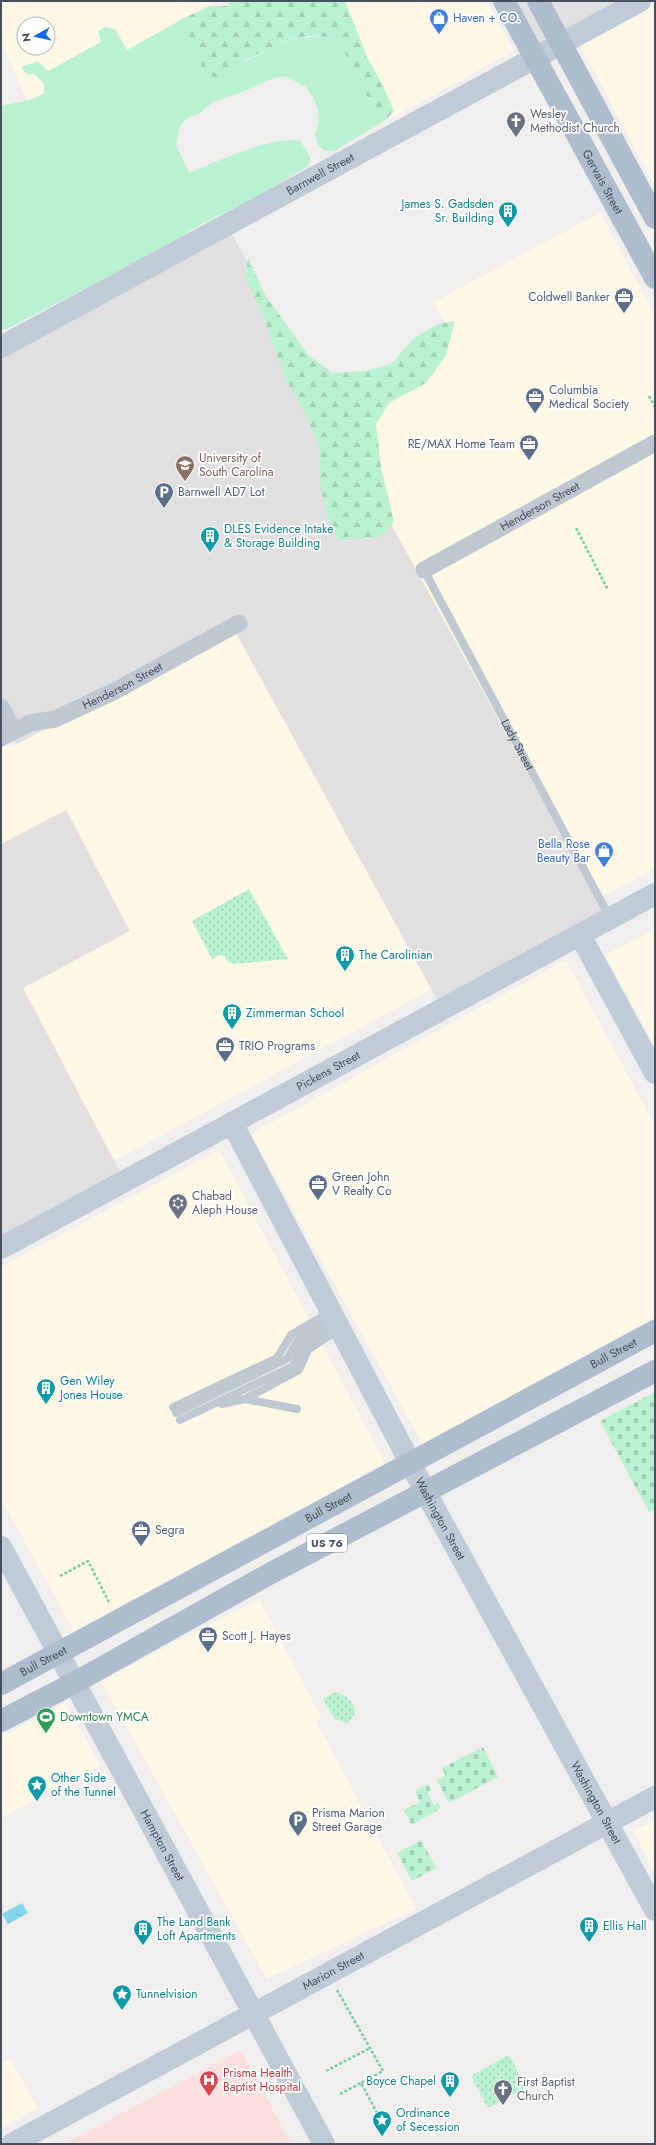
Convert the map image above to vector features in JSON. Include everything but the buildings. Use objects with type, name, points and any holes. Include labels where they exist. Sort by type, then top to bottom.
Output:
[{"type":"main road","name":"Gervais Street","points":[[504,1],[655,278]]},
{"type":"main road","points":[[538,1],[655,218]]},
{"type":"main road","name":"Bull Street","points":[[1,1684],[655,1331]]},
{"type":"main road","name":"US 76","points":[[1,1721],[271,1573],[655,1371]]},
{"type":"street","name":"Barnwell Street","points":[[1,347],[640,1]]},
{"type":"street","name":"Henderson Street","points":[[424,570],[655,443]]},
{"type":"street","name":"Henderson Street","points":[[8,734],[30,724],[55,719],[72,712],[115,691],[239,623]]},
{"type":"street","points":[[1,707],[8,734]]},
{"type":"street","name":"Pickens Street","points":[[1,1248],[655,894]]},
{"type":"street","points":[[580,934],[655,1073]]},
{"type":"street","name":"Washington Street","points":[[232,1123],[425,1491],[655,1910]]},
{"type":"street","name":"Hampton Street","points":[[1,1547],[252,2014],[324,2144]]},
{"type":"street","name":"Marion Street","points":[[12,2144],[655,1797]]},
{"type":"lane","name":"Lady Street","points":[[424,570],[610,918]]},
{"type":"lane","points":[[335,1320],[308,1350],[299,1370],[245,1399],[214,1406],[197,1412],[176,1414],[287,1359],[297,1340],[335,1320]]},
{"type":"lane","points":[[197,1412],[293,1366],[303,1344],[335,1320]]},
{"type":"lane","points":[[245,1399],[297,1409]]},
{"type":"path","points":[[649,396],[655,407]]},
{"type":"path","points":[[576,528],[608,590]]},
{"type":"path","points":[[60,1576],[88,1561],[110,1604]]},
{"type":"path","points":[[328,1973],[383,2071],[340,2094]]},
{"type":"path","points":[[326,2071],[370,2048]]},
{"type":"path","points":[[361,2083],[382,2122]]},
{"type":"shaded area","points":[[1,1],[218,1],[29,105],[1,40]]},
{"type":"shaded area","points":[[316,1],[487,1],[514,51],[382,123]]},
{"type":"shaded area","points":[[514,1],[629,1],[541,49]]},
{"type":"shaded area","points":[[655,4],[655,186],[580,45]]},
{"type":"shaded area","points":[[600,213],[655,316],[655,868],[105,1166],[1,973],[1,731],[10,747],[391,541],[318,406],[451,334],[434,302]]},
{"type":"shaded area","name":"University of South Carolina","points":[[222,216],[605,914],[440,1005],[232,626],[16,745],[1,717],[1,338]]},
{"type":"shaded area","points":[[66,810],[130,931],[23,988],[127,1185],[1,1252],[1,844]]},
{"type":"shaded area","points":[[655,929],[655,1046],[605,955]]},
{"type":"shaded area","points":[[566,960],[655,1126],[655,1317],[423,1444],[251,1134]]},
{"type":"shaded area","points":[[219,1150],[385,1463],[74,1631],[1,1498],[1,1267]]},
{"type":"shaded area","points":[[259,1599],[322,1719],[316,1721],[416,1909],[267,1979],[101,1681]]},
{"type":"shaded area","points":[[65,1703],[100,1765],[1,1818],[1,1737]]},
{"type":"shaded area","points":[[655,1820],[655,1873],[633,1831]]},
{"type":"shaded area","name":"Prisma Health Baptist Hospital","points":[[241,2050],[291,2144],[64,2144]]},
{"type":"shaded area","points":[[11,2060],[38,2108],[1,2128],[1,2063]]},
{"type":"green space","points":[[230,1],[345,1],[367,57],[382,84],[394,111],[386,120],[371,108],[365,90],[339,42],[320,36],[306,36],[279,44],[251,57],[215,78],[201,66],[187,32],[186,17],[210,6],[228,6]]},
{"type":"green space","points":[[186,17],[187,32],[201,66],[247,61],[273,46],[294,39],[318,36],[339,42],[365,90],[371,108],[386,120],[334,151],[325,151],[318,145],[315,133],[319,123],[318,109],[314,99],[306,87],[285,76],[274,78],[245,91],[213,102],[200,113],[187,118],[180,125],[176,145],[189,173],[229,156],[259,146],[288,140],[300,141],[310,159],[308,166],[260,195],[192,229],[173,243],[7,329],[1,329],[1,106],[29,100],[44,93],[44,83],[34,74],[26,74],[21,67],[38,61],[48,71],[101,42],[98,31],[106,27],[115,29],[127,50]]},
{"type":"green space","points":[[248,257],[265,295],[309,356],[333,373],[366,371],[391,364],[413,339],[437,324],[455,321],[446,355],[426,383],[389,403],[376,424],[381,467],[394,522],[381,537],[338,540],[326,513],[320,483],[320,449],[306,415],[286,380],[264,318],[246,278]]},
{"type":"green space","points":[[249,889],[288,959],[234,964],[228,962],[224,956],[219,955],[212,959],[192,921]]},
{"type":"green space","points":[[655,1392],[655,1509],[649,1512],[600,1421]]},
{"type":"green space","points":[[335,1692],[349,1699],[353,1705],[355,1714],[348,1723],[335,1719],[323,1699]]},
{"type":"green space","points":[[483,1747],[498,1777],[449,1803],[437,1780],[445,1775],[442,1768]]},
{"type":"green space","points":[[428,1784],[431,1790],[427,1793],[434,1805],[438,1803],[441,1808],[412,1825],[404,1810],[420,1802],[415,1791]]},
{"type":"green space","points":[[421,1840],[436,1868],[412,1881],[397,1853]]},
{"type":"green space","points":[[509,2055],[526,2087],[488,2108],[471,2076]]},
{"type":"water","points":[[22,1903],[28,1913],[8,1924],[2,1914]]},
{"type":"place","name":"Haven + CO.","points":[[439,35]]},
{"type":"place","name":"Wesley Methodist Church","points":[[516,138]]},
{"type":"place","name":"James S. Gadsden Sr. Building","points":[[508,228]]},
{"type":"place","name":"Coldwell Banker","points":[[624,314]]},
{"type":"place","name":"Columbia Medical Society","points":[[535,414]]},
{"type":"place","name":"RE/MAX Home Team","points":[[529,461]]},
{"type":"place","name":"University of South Carolina","points":[[185,482]]},
{"type":"place","name":"Barnwell AD7 Lot","points":[[164,509]]},
{"type":"place","name":"DLES Evidence Intake & Storage Building","points":[[210,553]]},
{"type":"place","name":"Bella Rose Beauty Bar","points":[[604,868]]},
{"type":"place","name":"The Carolinian","points":[[345,972]]},
{"type":"place","name":"Zimmerman School","points":[[232,1030]]},
{"type":"place","name":"TRIO Programs","points":[[225,1063]]},
{"type":"place","name":"Green John V Realty Co","points":[[318,1201]]},
{"type":"place","name":"Chabad Aleph House","points":[[178,1220]]},
{"type":"place","name":"Gen Wiley Jones House","points":[[46,1405]]},
{"type":"place","name":"Segra","points":[[141,1547]]},
{"type":"place","name":"Scott J. Hayes","points":[[208,1653]]},
{"type":"place","name":"Downtown YMCA","points":[[46,1734]]},
{"type":"place","name":"Other Side of the Tunnel","points":[[37,1802]]},
{"type":"place","name":"Prisma Marion Street Garage","points":[[298,1837]]},
{"type":"place","name":"Ellis Hall","points":[[589,1943]]},
{"type":"place","name":"The Land Bank Loft Apartments","points":[[143,1946]]},
{"type":"place","name":"Tunnelvision","points":[[122,2011]]},
{"type":"place","name":"Prisma Health Baptist Hospital","points":[[209,2097]]},
{"type":"place","name":"Boyce Chapel","points":[[450,2098]]},
{"type":"place","name":"First Baptist Church","points":[[503,2106]]},
{"type":"place","name":"Ordinance of Secession","points":[[382,2137]]}]
